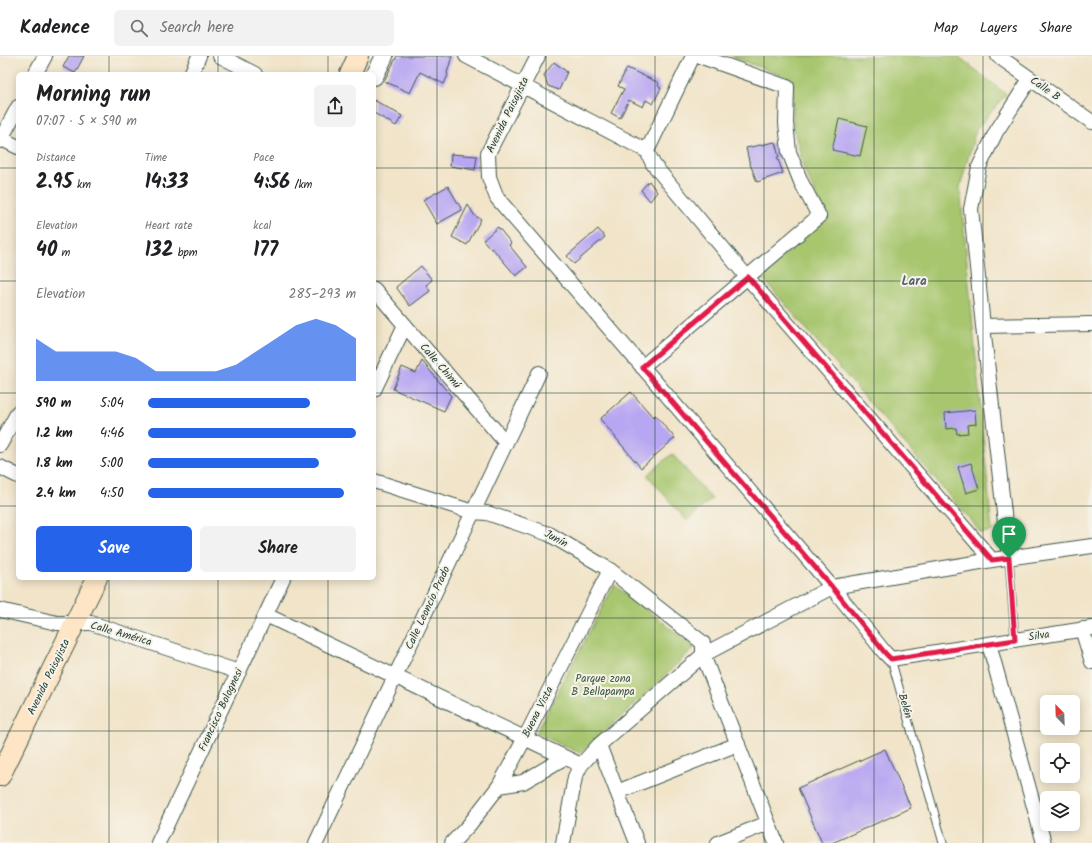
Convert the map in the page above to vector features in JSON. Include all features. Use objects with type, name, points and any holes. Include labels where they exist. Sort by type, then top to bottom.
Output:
[{"type":"main road","points":[[351,72],[358,56]]},
{"type":"main road","name":"Avenida Paisajista","points":[[0,776],[96,580]]},
{"type":"street","points":[[36,72],[44,56]]},
{"type":"street","points":[[192,72],[200,56]]},
{"type":"street","points":[[220,56],[251,72]]},
{"type":"street","points":[[376,72],[384,56]]},
{"type":"street","points":[[466,56],[647,151],[653,164],[748,277],[992,560]]},
{"type":"street","name":"Avenida Paisajista","points":[[538,56],[488,153],[489,177],[497,198],[642,367]]},
{"type":"street","points":[[647,151],[693,56]]},
{"type":"street","points":[[642,367],[819,216],[801,182],[789,152],[786,123],[787,87],[699,56]]},
{"type":"street","name":"Calle B","points":[[998,56],[1092,122]]},
{"type":"street","points":[[1009,558],[971,209],[979,167],[996,132],[1030,79]]},
{"type":"street","points":[[16,111],[0,139],[16,146]]},
{"type":"street","name":"Calle Chimú","points":[[376,291],[506,443]]},
{"type":"street","points":[[983,326],[1092,324]]},
{"type":"street","points":[[376,386],[405,326]]},
{"type":"street","name":"Belén","points":[[642,367],[832,587],[891,659]]},
{"type":"street","name":"Calle Leoncio Prado","points":[[316,843],[539,373]]},
{"type":"street","points":[[0,445],[16,416]]},
{"type":"street","points":[[0,467],[16,475]]},
{"type":"street","name":"Junín","points":[[376,482],[473,512],[487,512],[549,534],[610,570],[703,643],[703,655]]},
{"type":"street","points":[[564,843],[574,777],[581,765],[599,745],[703,655],[832,587],[992,560],[1092,546]]},
{"type":"street","name":"Buena Vista","points":[[452,843],[469,826],[499,786],[610,570]]},
{"type":"street","name":"Francisco Bolognesi","points":[[158,843],[283,580]]},
{"type":"street","name":"Calle América","points":[[0,610],[57,623],[91,624],[239,672]]},
{"type":"street","points":[[266,615],[581,765]]},
{"type":"street","points":[[1087,629],[1092,662]]},
{"type":"street","name":"Silva","points":[[891,659],[1087,629]]},
{"type":"street","points":[[989,644],[1044,843]]},
{"type":"street","points":[[703,655],[776,843]]},
{"type":"street","points":[[617,792],[738,744]]},
{"type":"street","points":[[599,745],[637,843]]},
{"type":"street","points":[[499,786],[523,782],[564,758]]},
{"type":"street","points":[[718,843],[768,823]]},
{"type":"lane","points":[[1009,558],[1015,640]]},
{"type":"lane","name":"Belén","points":[[891,659],[943,843]]},
{"type":"green space","points":[[731,56],[958,56],[1006,94],[976,130],[960,187],[992,531],[981,533],[761,276],[826,215],[804,170],[793,125],[793,80]]},
{"type":"green space","points":[[672,454],[712,499],[687,521],[647,475]]},
{"type":"green space","name":"Parque zona B Bellapampa","points":[[614,585],[695,647],[632,707],[580,753],[536,733]]},
{"type":"building","points":[[69,56],[84,56],[76,72],[63,67]]},
{"type":"building","points":[[397,56],[452,56],[447,73],[448,75],[444,84],[420,72],[410,93],[384,81]]},
{"type":"building","points":[[554,62],[567,72],[559,90],[548,86],[544,75]]},
{"type":"building","points":[[627,68],[659,83],[658,86],[661,88],[653,104],[646,100],[643,107],[629,100],[620,118],[611,113],[624,89],[618,86]]},
{"type":"building","points":[[376,101],[402,116],[396,126],[376,114]]},
{"type":"building","points":[[839,119],[867,126],[860,156],[832,150]]},
{"type":"building","points":[[775,142],[779,157],[777,157],[783,173],[757,182],[746,148]]},
{"type":"building","points":[[451,154],[477,156],[475,170],[450,166]]},
{"type":"building","points":[[649,181],[657,192],[650,201],[641,190]]},
{"type":"building","points":[[448,186],[462,210],[437,224],[423,200]]},
{"type":"building","points":[[468,205],[475,216],[481,219],[467,245],[452,237]]},
{"type":"building","points":[[498,227],[511,243],[509,245],[527,267],[516,276],[493,249],[491,249],[483,240]]},
{"type":"building","points":[[598,229],[605,237],[574,264],[567,256]]},
{"type":"building","points":[[421,266],[432,280],[426,285],[430,291],[410,306],[396,287]]},
{"type":"building","points":[[422,361],[451,396],[444,411],[393,389],[402,367],[416,373]]},
{"type":"building","points":[[631,392],[653,417],[655,415],[675,438],[641,468],[600,419]]},
{"type":"building","points":[[975,410],[976,424],[967,425],[968,433],[957,434],[956,428],[946,429],[945,413]]},
{"type":"building","points":[[971,463],[979,489],[966,493],[958,467]]},
{"type":"building","points":[[885,749],[911,808],[832,843],[822,843],[798,788]]},
{"type":"district","name":"Lara","points":[[914,281]]},
{"type":"route","points":[[748,277],[992,560],[1009,558],[1015,640],[891,659],[832,587],[642,367],[748,277]]}]
